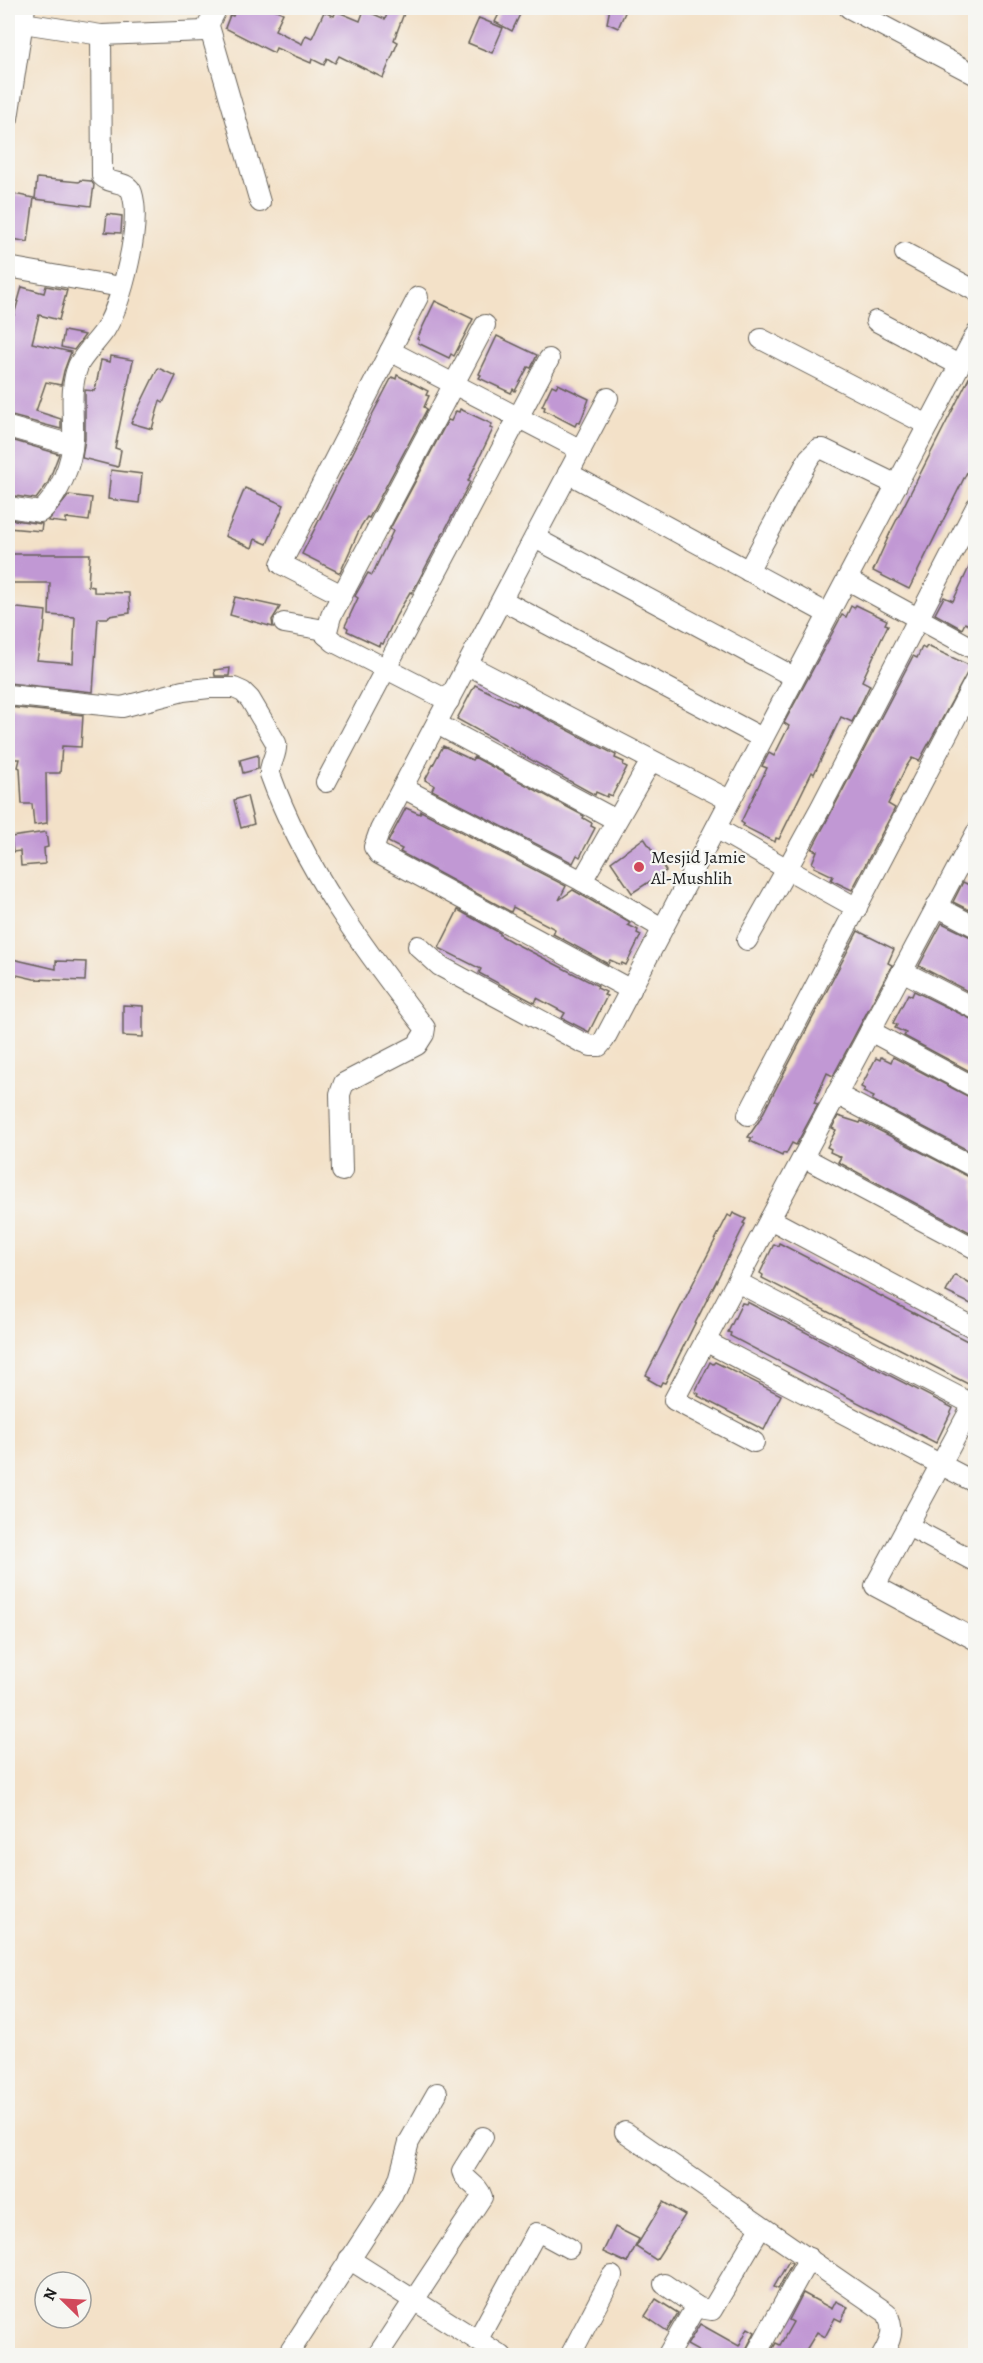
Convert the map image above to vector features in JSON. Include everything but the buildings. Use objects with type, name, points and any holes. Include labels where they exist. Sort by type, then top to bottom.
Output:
[{"type":"street","points":[[8,118],[24,15],[101,34],[205,31],[217,8]]},
{"type":"street","points":[[849,8],[879,14],[975,75]]},
{"type":"street","points":[[209,26],[260,202]]},
{"type":"street","points":[[8,507],[40,512],[49,504],[68,468],[72,445],[72,405],[78,364],[107,328],[119,303],[134,235],[132,192],[128,187],[105,180],[102,176],[101,34]]},
{"type":"street","points":[[905,253],[975,291]]},
{"type":"street","points":[[8,267],[121,287]]},
{"type":"street","points":[[342,595],[281,564],[418,297]]},
{"type":"street","points":[[876,321],[960,364]]},
{"type":"street","points":[[326,635],[331,616],[485,325]]},
{"type":"street","points":[[418,946],[440,966],[591,1046],[599,1046],[604,1041],[729,800],[848,580],[975,334]]},
{"type":"street","points":[[761,339],[928,425]]},
{"type":"street","points":[[390,351],[581,450]]},
{"type":"street","points":[[326,782],[549,358]]},
{"type":"street","points":[[608,398],[375,839],[374,847],[380,854],[630,990]]},
{"type":"street","points":[[8,427],[72,445]]},
{"type":"street","points":[[748,571],[809,458],[818,449],[823,449],[897,485]]},
{"type":"street","points":[[568,473],[828,614]]},
{"type":"street","points":[[747,940],[821,807],[975,507]]},
{"type":"street","points":[[535,538],[794,678]]},
{"type":"street","points":[[848,580],[975,650]]},
{"type":"street","points":[[502,600],[762,738]]},
{"type":"street","points":[[284,623],[324,630],[334,642],[449,701]]},
{"type":"street","points":[[468,664],[729,800]]},
{"type":"street","points":[[748,1115],[975,679]]},
{"type":"street","points":[[8,694],[122,707],[183,692],[224,687],[243,692],[250,699],[276,743],[277,747],[269,769],[270,774],[283,811],[313,868],[362,946],[424,1028],[424,1034],[417,1045],[344,1083],[340,1094],[342,1172]]},
{"type":"street","points":[[437,724],[616,820]]},
{"type":"street","points":[[582,881],[651,761]]},
{"type":"street","points":[[403,788],[582,881],[662,928]]},
{"type":"street","points":[[716,828],[857,908]]},
{"type":"street","points":[[754,1442],[674,1400],[975,833]]},
{"type":"street","points":[[936,906],[975,927]]},
{"type":"street","points":[[902,971],[975,1009]]},
{"type":"street","points":[[870,1031],[975,1088]]},
{"type":"street","points":[[836,1094],[975,1168]]},
{"type":"street","points":[[803,1157],[975,1249]]},
{"type":"street","points":[[770,1219],[975,1329]]},
{"type":"street","points":[[737,1281],[974,1403],[875,1586],[975,1640]]},
{"type":"street","points":[[705,1341],[975,1483]]},
{"type":"street","points":[[908,1526],[975,1562]]},
{"type":"street","points":[[287,2355],[392,2195],[409,2142],[437,2093]]},
{"type":"street","points":[[625,2133],[887,2313],[892,2324],[892,2332],[882,2355]]},
{"type":"street","points":[[377,2355],[482,2197],[479,2190],[463,2176],[462,2170],[483,2136]]},
{"type":"street","points":[[664,2284],[696,2306],[707,2311],[711,2310],[715,2307],[761,2227]]},
{"type":"street","points":[[478,2339],[536,2233],[545,2235],[569,2248]]},
{"type":"street","points":[[755,2355],[809,2258]]},
{"type":"street","points":[[350,2259],[502,2355]]},
{"type":"street","points":[[570,2355],[612,2276]]},
{"type":"street","points":[[667,2355],[696,2306]]},
{"type":"place","name":"Mesjid Jamie Al-Mushlih","points":[[639,867]]}]
